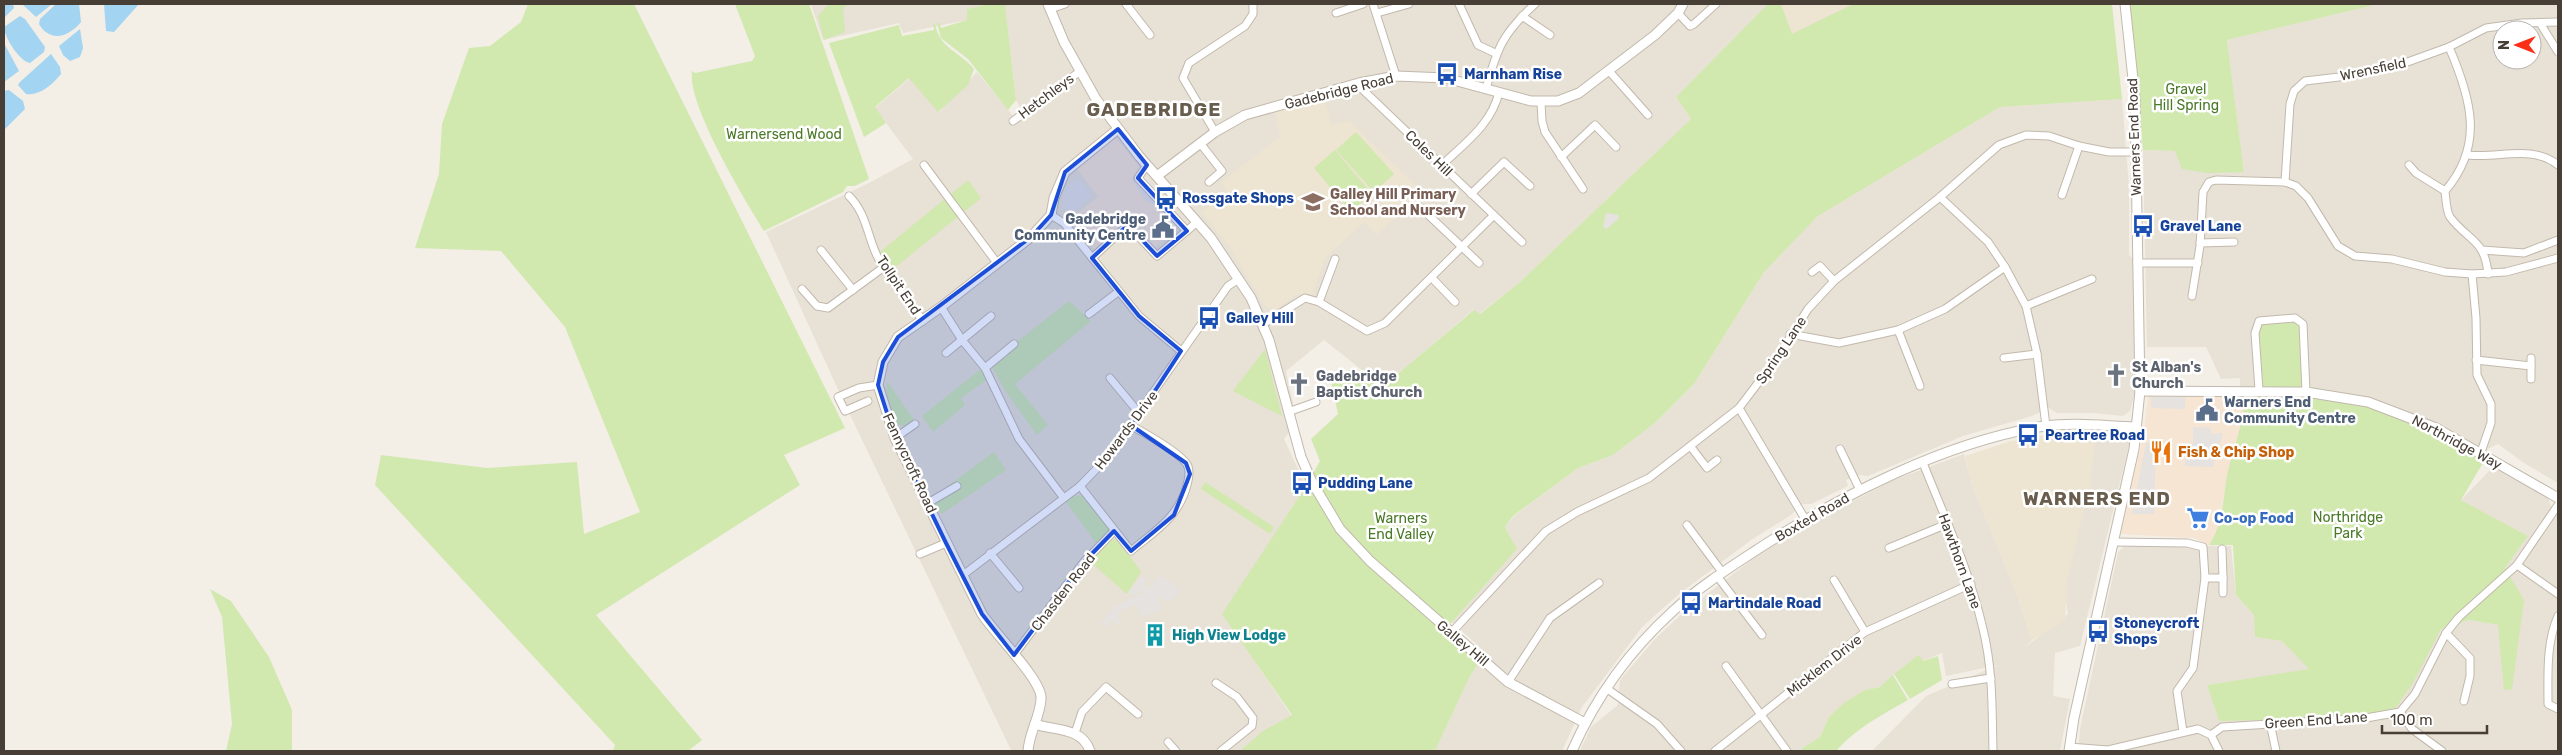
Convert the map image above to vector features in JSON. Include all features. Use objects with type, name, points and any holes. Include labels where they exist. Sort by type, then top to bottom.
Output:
[{"type":"street","points":[[1049,7],[1065,4]]},
{"type":"street","points":[[1126,4],[1150,35]]},
{"type":"street","points":[[1215,132],[1183,78],[1189,63],[1245,26],[1253,14],[1253,4]]},
{"type":"street","points":[[1336,13],[1363,4]]},
{"type":"street","points":[[1373,4],[1396,76]]},
{"type":"street","points":[[1377,14],[1409,4]]},
{"type":"street","points":[[1459,4],[1478,45],[1496,53]]},
{"type":"street","points":[[1486,89],[1496,53],[1507,32],[1535,4]]},
{"type":"street","name":"Gadebridge Road","points":[[1157,176],[1215,132],[1245,116],[1359,83],[1396,76],[1446,78],[1541,102],[1558,101],[1579,93],[1655,35],[1678,13],[1683,4]]},
{"type":"street","points":[[1678,13],[1690,26],[1716,4]]},
{"type":"street","name":"Warners End Road","points":[[2069,749],[2134,449],[2140,391],[2134,98],[2125,4]]},
{"type":"street","name":"Galley Hill","points":[[1049,7],[1079,72],[1118,129],[1196,222],[1212,238],[1240,279],[1263,324],[1279,374],[1294,439],[1308,474],[1340,528],[1370,560],[1451,633],[1482,657],[1508,682],[1585,723]]},
{"type":"street","points":[[1522,16],[1550,35]]},
{"type":"street","name":"Wrensfield","points":[[2542,22],[2558,22]]},
{"type":"street","points":[[2542,25],[2558,52]]},
{"type":"street","name":"Wrensfield","points":[[2285,182],[2290,104],[2294,91],[2305,81],[2339,78],[2402,64],[2449,47],[2486,28],[2492,27]]},
{"type":"street","points":[[2449,47],[2463,78],[2471,122],[2468,155],[2459,174],[2445,190],[2449,216],[2482,250],[2487,258],[2488,274]]},
{"type":"street","points":[[1609,70],[1648,115]]},
{"type":"street","name":"Hetchleys","points":[[1013,121],[1079,72]]},
{"type":"street","name":"Coles Hill","points":[[1359,83],[1493,216],[1522,242]]},
{"type":"street","points":[[1442,165],[1478,131],[1490,116],[1499,92]]},
{"type":"street","points":[[1541,102],[1542,121],[1545,132],[1583,189]]},
{"type":"street","points":[[1561,157],[1595,125],[1616,147]]},
{"type":"street","points":[[868,401],[846,411],[838,397],[859,388],[878,385],[883,362],[898,337],[923,321],[1031,237],[1051,215],[1054,198],[1065,172],[1118,129]]},
{"type":"street","name":"Spring Lane","points":[[1451,633],[1546,531],[1577,512],[1649,478],[1739,408],[1777,358],[1790,334],[1834,281],[1940,197],[2000,144],[2026,135],[2034,135],[2049,136],[2079,146],[2109,152],[2135,152]]},
{"type":"street","points":[[1200,143],[1222,171],[1209,182]]},
{"type":"street","points":[[2062,195],[2079,146]]},
{"type":"street","points":[[2468,155],[2484,157],[2519,152],[2553,161],[2558,165]]},
{"type":"street","points":[[1471,194],[1504,162],[1530,186]]},
{"type":"street","points":[[924,165],[996,263]]},
{"type":"street","points":[[1147,165],[1138,178],[1187,231]]},
{"type":"street","points":[[2408,165],[2416,173],[2445,190]]},
{"type":"street","points":[[2192,296],[2198,263],[2204,192],[2209,182],[2216,180],[2285,182],[2296,186],[2308,198],[2338,246],[2354,256],[2392,259],[2445,272],[2472,274],[2488,274],[2558,258]]},
{"type":"street","name":"Tollpit End","points":[[849,196],[860,207],[877,256],[923,321]]},
{"type":"street","points":[[1940,197],[1988,242],[2005,267],[2026,306],[2037,354],[2046,426]]},
{"type":"street","points":[[1421,208],[1479,263]]},
{"type":"street","points":[[1051,215],[1064,223],[1139,316],[1181,351]]},
{"type":"street","points":[[1263,324],[1305,298],[1319,302],[1367,331],[1385,323],[1493,216]]},
{"type":"street","points":[[1092,258],[1128,226],[1157,256],[1196,222]]},
{"type":"street","points":[[2482,250],[2524,253],[2558,240]]},
{"type":"street","points":[[2200,243],[2234,242]]},
{"type":"street","points":[[821,250],[853,290]]},
{"type":"street","points":[[1319,302],[1335,259]]},
{"type":"street","points":[[2137,263],[2198,263]]},
{"type":"street","points":[[1812,272],[1820,266],[1834,281]]},
{"type":"street","points":[[802,289],[813,303],[822,308],[828,308],[884,267]]},
{"type":"street","points":[[1790,334],[1839,343],[1898,330],[1945,309],[2005,267]]},
{"type":"street","points":[[2472,274],[2476,318],[2477,375],[2490,404],[2491,423],[2480,452]]},
{"type":"street","points":[[1432,278],[1455,302]]},
{"type":"street","name":"Howards Drive","points":[[962,574],[1080,486],[1107,458],[1132,426],[1139,413],[1177,361],[1181,351],[1228,286],[1240,279]]},
{"type":"street","points":[[2026,306],[2092,279]]},
{"type":"street","points":[[1089,314],[1118,292]]},
{"type":"street","points":[[941,307],[962,340],[985,368],[1019,440],[1063,497]]},
{"type":"street","points":[[946,353],[991,316]]},
{"type":"street","points":[[2259,390],[2255,333],[2259,321],[2294,318],[2303,324],[2306,392]]},
{"type":"street","points":[[1898,330],[1920,386]]},
{"type":"street","points":[[985,368],[1014,344]]},
{"type":"street","points":[[2004,358],[2037,354]]},
{"type":"street","points":[[2476,360],[2531,362],[2531,379]]},
{"type":"street","points":[[1110,378],[1139,413]]},
{"type":"street","name":"Fennycroft Road","points":[[878,385],[895,438],[986,620],[1029,672],[1042,696],[1028,751]]},
{"type":"street","name":"Northridge Way","points":[[2140,391],[2259,390],[2306,392],[2368,402],[2396,411],[2436,428],[2558,498]]},
{"type":"street","points":[[1288,412],[1316,402]]},
{"type":"street","points":[[1739,408],[1805,519]]},
{"type":"street","points":[[895,438],[916,424]]},
{"type":"street","name":"Boxted Road","points":[[1572,751],[1585,723],[1606,688],[1639,647],[1673,611],[1720,574],[1805,519],[1860,490],[1976,443],[2046,426],[2074,424],[2135,428]]},
{"type":"street","points":[[1080,486],[1131,551],[1174,515],[1184,495],[1190,474],[1186,463],[1159,442],[1132,426]]},
{"type":"street","points":[[1691,447],[1707,468],[1716,460]]},
{"type":"street","points":[[1840,449],[1860,490]]},
{"type":"street","name":"Hawthorn Lane","points":[[1923,463],[1971,584],[1984,630],[1991,678],[1993,751]]},
{"type":"street","points":[[928,503],[957,486]]},
{"type":"street","points":[[2437,750],[2412,729],[2400,712],[2415,694],[2446,633],[2459,616],[2518,565],[2558,505]]},
{"type":"street","points":[[1888,548],[1947,524]]},
{"type":"street","points":[[1687,525],[1762,635]]},
{"type":"street","name":"Chasden Road","points":[[1014,655],[1084,563],[1114,531]]},
{"type":"street","points":[[2113,542],[2187,543],[2204,547],[2205,578],[2193,668],[2177,691],[2183,732]]},
{"type":"street","points":[[920,554],[946,543]]},
{"type":"street","points":[[2222,550],[2223,593]]},
{"type":"street","points":[[990,553],[1019,588]]},
{"type":"street","points":[[2518,565],[2558,594]]},
{"type":"street","points":[[2205,578],[2223,578]]},
{"type":"street","points":[[1834,580],[1865,632]]},
{"type":"street","points":[[1508,682],[1550,618],[1599,583]]},
{"type":"street","name":"Micklem Drive","points":[[1715,751],[1865,632],[1971,584]]},
{"type":"street","points":[[2558,616],[2554,625],[2547,668],[2548,704],[2558,709]]},
{"type":"street","points":[[2446,633],[2470,658],[2470,676],[2464,701]]},
{"type":"street","points":[[1726,666],[1787,751]]},
{"type":"street","points":[[1952,684],[1991,678]]},
{"type":"street","points":[[1216,683],[1237,696],[1253,718],[1252,726],[1221,751]]},
{"type":"street","points":[[1075,733],[1082,712],[1106,687],[1138,714]]},
{"type":"street","points":[[1606,688],[1657,724],[1682,751]]},
{"type":"street","name":"Green End Lane","points":[[2212,735],[2222,727],[2366,718],[2400,712]]},
{"type":"street","points":[[2270,723],[2276,751]]},
{"type":"street","points":[[1035,724],[1075,733],[1081,737],[1090,751]]},
{"type":"street","points":[[2069,749],[2108,751],[2198,729],[2212,735],[2219,751]]},
{"type":"street","points":[[1168,742],[1176,751]]},
{"type":"highlighted area","points":[[1118,129],[1147,165],[1138,178],[1187,231],[1157,256],[1128,225],[1092,258],[1139,316],[1181,351],[1132,426],[1186,463],[1190,474],[1174,515],[1131,551],[1114,531],[1083,563],[1014,655],[982,614],[946,543],[895,438],[878,385],[883,362],[898,337],[1031,237],[1051,215],[1065,172]]},
{"type":"shaded area","points":[[811,4],[989,4],[967,9],[967,20],[903,33],[899,23],[823,40]]},
{"type":"shaded area","points":[[1005,4],[1768,4],[1676,97],[1691,119],[1519,283],[1479,314],[1473,310],[1405,368],[1381,385],[1324,340],[1286,371],[1297,422],[1284,439],[1306,486],[1223,614],[1315,751],[1011,750],[841,396],[766,232],[871,182],[913,159],[875,108],[910,78],[939,112],[977,72],[1014,117],[1022,111],[1016,100]]},
{"type":"shaded area","points":[[1781,4],[1853,4],[1792,35]]},
{"type":"shaded area","points":[[2379,4],[2558,4],[2558,483],[2524,463],[2498,444],[2481,452],[2259,390],[2240,391],[2240,378],[2221,379],[2206,347],[2147,347],[2143,150],[2175,151],[2244,172],[2227,40]]},
{"type":"shaded area","name":"Galley Hill Primary School and Nursery","points":[[1325,98],[1332,125],[1349,121],[1423,192],[1377,235],[1364,222],[1325,258],[1313,294],[1296,295],[1275,310],[1265,306],[1230,247],[1201,212],[1228,192],[1221,182],[1280,137],[1275,111]]},
{"type":"shaded area","points":[[2122,99],[2129,187],[2129,255],[2137,263],[2138,381],[2130,411],[2123,416],[2094,413],[2057,413],[2049,408],[2032,416],[1963,436],[1868,476],[1860,475],[1846,480],[1848,486],[1811,504],[1802,504],[1791,515],[1751,540],[1679,594],[1642,627],[1582,707],[1562,751],[1435,751],[1469,678],[1480,661],[1481,648],[1452,622],[1517,549],[1505,527],[1514,516],[1578,468],[1613,455],[1656,422],[1694,384],[1764,272],[1818,216],[2000,107]]},
{"type":"shaded area","points":[[1114,136],[1146,175],[1138,182],[1176,226],[1155,248],[1129,221],[1094,249],[1070,219],[1098,197],[1075,166]]},
{"type":"shaded area","points":[[1142,172],[1176,211],[1187,231],[1183,234],[1166,210],[1145,200],[1132,180]]},
{"type":"shaded area","points":[[1078,177],[1092,196],[1072,213],[1062,205],[1065,200],[1064,190]]},
{"type":"shaded area","points":[[1606,213],[1618,215],[1619,218],[1607,229],[1603,227]]},
{"type":"shaded area","points":[[2148,395],[2245,396],[2244,413],[2228,474],[2217,534],[2209,545],[2194,538],[2121,534],[2144,432]]},
{"type":"shaded area","points":[[2151,397],[2185,397],[2185,409],[2151,408]]},
{"type":"shaded area","points":[[2193,427],[2211,428],[2211,434],[2223,433],[2213,467],[2185,466],[2185,443],[2193,444]]},
{"type":"shaded area","points":[[2086,431],[2096,432],[2090,483],[2067,582],[2065,621],[2032,640],[2013,584],[1971,483],[1965,456],[2011,441],[2065,432],[2077,438]]},
{"type":"shaded area","points":[[2094,432],[2132,433],[2080,646],[2055,653],[2053,696],[2070,699],[2060,751],[1872,751],[1926,696],[1998,665],[1946,676],[1942,653],[1898,671],[1880,687],[1865,690],[1829,717],[1820,737],[1801,749],[1803,751],[1580,751],[1591,727],[1618,705],[1620,680],[1655,639],[1685,611],[1767,548],[1829,513],[1894,480],[1964,454],[1971,483],[2013,584],[2032,640],[2025,647],[2068,614],[2063,583]]},
{"type":"shaded area","points":[[2146,443],[2156,443],[2154,514],[2132,514]]},
{"type":"shaded area","points":[[2494,466],[2547,495],[2551,506],[2558,511],[2558,751],[2078,751],[2080,729],[2118,552],[2126,545],[2231,546],[2236,595],[2254,615],[2255,637],[2282,641],[2310,669],[2207,685],[2219,721],[2432,645],[2441,629],[2469,620],[2498,625],[2505,568],[2528,536],[2461,500]]},
{"type":"shaded area","points":[[1159,575],[1181,589],[1169,603],[1158,596],[1158,602],[1162,610],[1141,617],[1136,604],[1121,611],[1118,615],[1121,623],[1116,624],[1115,620],[1111,620],[1105,628],[1100,624],[1115,606],[1142,593],[1140,590],[1132,596],[1128,592],[1141,576],[1148,580],[1145,584],[1149,588]]},
{"type":"green space","points":[[528,4],[634,4],[845,428],[784,455],[800,485],[596,615],[702,740],[688,751],[613,751],[615,745],[375,485],[381,455],[487,468],[577,462],[584,534],[640,512],[565,327],[501,251],[415,248],[439,174],[442,124],[469,48],[490,46],[521,22]]},
{"type":"green space","name":"Warnersend Wood","points":[[735,4],[809,4],[869,179],[855,186],[847,186],[843,192],[764,231],[719,152],[698,106],[693,86],[692,71],[695,73],[752,61],[755,56]]},
{"type":"green space","points":[[829,4],[849,4],[843,8],[845,32],[824,40],[818,16]]},
{"type":"green space","points":[[989,4],[1005,4],[1016,100],[1008,110],[968,59],[941,38],[937,23],[940,23],[941,28],[967,20],[967,9]]},
{"type":"green space","name":"Warners End Valley","points":[[1768,4],[1781,4],[1792,34],[1853,4],[2112,4],[2122,99],[2000,107],[1818,216],[1764,272],[1694,384],[1656,422],[1613,455],[1578,468],[1513,516],[1505,527],[1517,549],[1445,630],[1480,661],[1469,678],[1435,751],[1240,751],[1263,731],[1292,715],[1222,614],[1306,486],[1320,461],[1311,439],[1338,414],[1331,381],[1351,369],[1382,387],[1474,310],[1480,314],[1519,283],[1691,119],[1676,97]]},
{"type":"green space","name":"Gravel Hill Spring","points":[[2130,4],[2379,4],[2227,40],[2244,172],[2208,173],[2182,169],[2175,151],[2143,150]]},
{"type":"green space","points":[[933,24],[935,24],[941,39],[974,69],[968,85],[938,112],[909,78],[875,107],[886,123],[864,137],[829,43],[899,25],[902,36],[934,30]]},
{"type":"green space","points":[[1356,132],[1394,174],[1374,192],[1336,150]]},
{"type":"green space","points":[[1335,150],[1372,194],[1351,212],[1314,168]]},
{"type":"green space","points":[[968,180],[981,198],[892,270],[880,252]]},
{"type":"green space","points":[[1069,301],[1091,321],[1015,384],[1048,425],[1037,435],[1006,392],[990,363]]},
{"type":"green space","name":"Northridge Park","points":[[2295,318],[2303,324],[2306,392],[2396,411],[2487,456],[2461,500],[2528,536],[2505,568],[2524,600],[2512,689],[2504,690],[2498,625],[2469,620],[2441,629],[2414,681],[2393,712],[2345,718],[2219,721],[2207,685],[2309,669],[2282,641],[2255,637],[2254,615],[2236,595],[2233,545],[2209,545],[2220,520],[2227,475],[2240,426],[2245,396],[2259,390],[2255,333],[2259,321]]},
{"type":"green space","points":[[1265,349],[1282,416],[1233,391]]},
{"type":"green space","points":[[982,368],[988,379],[961,398],[965,405],[933,432],[922,416]]},
{"type":"green space","points":[[887,381],[914,420],[904,426],[894,423],[888,403]]},
{"type":"green space","points":[[994,452],[1006,470],[942,514],[928,498],[941,491]]},
{"type":"green space","points":[[1205,482],[1274,527],[1270,534],[1201,489]]},
{"type":"green space","points":[[1081,495],[1110,530],[1096,543],[1064,499]]},
{"type":"green space","points":[[1117,538],[1141,572],[1127,594],[1089,561],[1108,542]]},
{"type":"green space","points":[[210,589],[231,601],[269,657],[292,710],[292,751],[226,751],[232,724],[222,617]]},
{"type":"green space","points":[[1919,655],[1923,661],[1938,656],[1942,680],[1910,699],[1894,674]]},
{"type":"green space","points":[[1893,675],[1908,700],[1852,735],[1836,751],[1803,751],[1801,749],[1820,737],[1829,717],[1844,703],[1865,690],[1880,687]]},
{"type":"water","points":[[4,4],[13,4],[14,8],[4,18]]},
{"type":"water","points":[[22,4],[52,4],[36,17]]},
{"type":"water","points":[[56,4],[79,4],[81,22],[71,31],[60,36],[49,34],[39,24],[40,19]]},
{"type":"water","points":[[104,4],[139,4],[114,32],[106,31]]},
{"type":"water","points":[[20,16],[25,19],[45,47],[44,52],[30,63],[17,54],[10,43],[4,27]]},
{"type":"water","points":[[80,29],[83,48],[80,57],[70,61],[63,55],[59,46]]},
{"type":"water","points":[[4,43],[19,71],[4,82]]},
{"type":"water","points":[[51,54],[60,67],[61,74],[41,91],[26,94],[18,85]]},
{"type":"water","points":[[9,90],[23,101],[25,109],[4,130],[4,91]]},
{"type":"place","name":"Marnham Rise","points":[[1447,74]]},
{"type":"place","name":"Rossgate Shops","points":[[1166,198]]},
{"type":"place","name":"Galley Hill Primary School and Nursery","points":[[1313,202]]},
{"type":"place","name":"Gravel Lane","points":[[2143,226]]},
{"type":"place","name":"Gadebridge Community Centre","points":[[1163,227]]},
{"type":"place","name":"Galley Hill","points":[[1209,318]]},
{"type":"place","name":"St Alban's Church","points":[[2116,375]]},
{"type":"place","name":"Gadebridge Baptist Church","points":[[1299,384]]},
{"type":"place","name":"Warners End Community Centre","points":[[2207,410]]},
{"type":"place","name":"Peartree Road","points":[[2028,435]]},
{"type":"place","name":"Fish & Chip Shop","points":[[2161,452]]},
{"type":"place","name":"Pudding Lane","points":[[1302,483]]},
{"type":"place","name":"Co-op Food","points":[[2198,518]]},
{"type":"place","name":"Martindale Road","points":[[1691,603]]},
{"type":"place","name":"Stoneycroft Shops","points":[[2098,631]]},
{"type":"place","name":"High View Lodge","points":[[1155,635]]},
{"type":"district","name":"GADEBRIDGE","points":[[1154,109]]},
{"type":"district","name":"WARNERS END","points":[[2097,498]]}]
